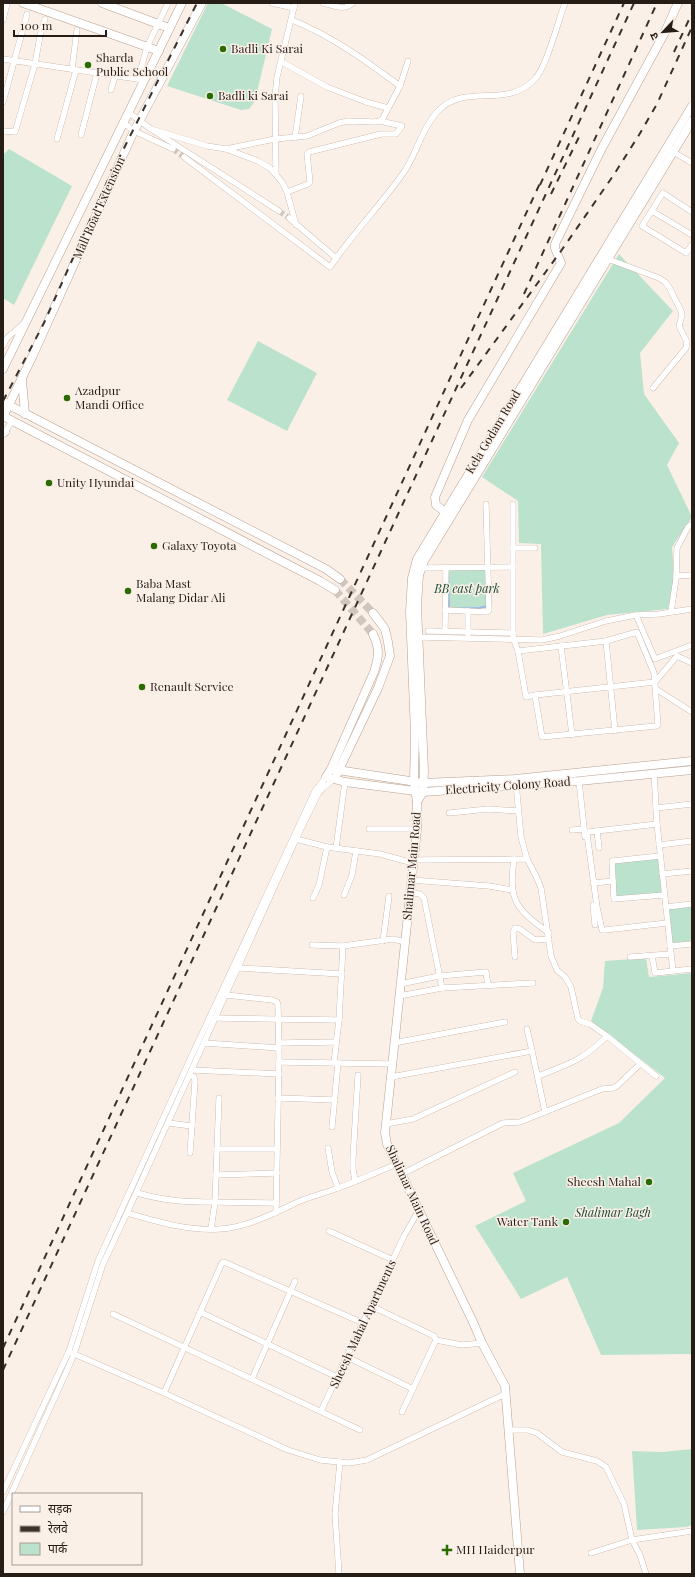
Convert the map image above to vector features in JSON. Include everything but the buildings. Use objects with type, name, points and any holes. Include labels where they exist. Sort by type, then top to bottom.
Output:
[{"type":"street","points":[[3,20],[7,3]]},
{"type":"street","points":[[23,3],[78,27],[159,51]]},
{"type":"street","points":[[102,3],[170,28]]},
{"type":"street","points":[[141,80],[147,47],[156,23],[168,3]]},
{"type":"street","points":[[3,369],[128,112],[141,80],[159,51],[182,3]]},
{"type":"street","name":"Mall Road Extension","points":[[3,417],[6,403],[33,355],[134,130],[202,3]]},
{"type":"street","points":[[275,3],[295,5],[282,62],[277,77],[275,97],[276,174]]},
{"type":"street","points":[[323,3],[343,8],[348,7],[353,3]]},
{"type":"street","points":[[184,157],[330,267],[404,172],[437,112],[447,103],[460,97],[498,96],[514,93],[526,87],[536,78],[544,64],[565,3]]},
{"type":"street","points":[[448,514],[436,505],[435,497],[468,420],[560,265],[555,244],[602,148],[664,34],[678,3]]},
{"type":"street","points":[[3,102],[27,14]]},
{"type":"street","points":[[3,131],[16,132],[35,64],[44,19]]},
{"type":"street","points":[[292,20],[316,30],[336,41],[400,86]]},
{"type":"street","points":[[57,139],[74,70],[78,27]]},
{"type":"street","points":[[3,59],[141,80]]},
{"type":"street","points":[[380,121],[400,86],[408,61]]},
{"type":"street","points":[[282,62],[327,87],[366,102],[388,108]]},
{"type":"street","points":[[81,135],[98,73]]},
{"type":"street","points":[[111,90],[114,76]]},
{"type":"street","points":[[295,138],[301,96]]},
{"type":"street","name":"Kela Godam Road","points":[[448,514],[608,259],[670,150],[692,106]]},
{"type":"street","points":[[128,112],[151,129],[279,211]]},
{"type":"street","points":[[226,149],[307,136],[344,122],[359,120],[374,122],[380,121],[402,126],[396,134],[381,134],[309,152],[307,154],[310,182],[287,192]]},
{"type":"street","name":"Kela Godam Road","points":[[418,792],[414,782],[415,733],[410,612],[412,578],[448,514],[670,150],[692,121]]},
{"type":"street","points":[[123,122],[134,130],[173,149]]},
{"type":"street","points":[[151,129],[207,146],[226,149],[258,161],[270,168],[282,182],[287,192],[296,225]]},
{"type":"street","points":[[670,150],[692,163]]},
{"type":"street","points":[[692,212],[663,194],[643,226],[686,253],[692,245]]},
{"type":"street","points":[[652,211],[692,235]]},
{"type":"street","points":[[289,218],[336,258]]},
{"type":"street","points":[[608,259],[665,282],[681,311],[682,316],[679,326],[687,342],[686,348],[653,388]]},
{"type":"street","points":[[3,346],[5,336],[26,322]]},
{"type":"street","points":[[22,377],[25,414]]},
{"type":"street","points":[[6,403],[326,570],[340,579]]},
{"type":"street","points":[[3,417],[335,590]]},
{"type":"street","points":[[4,434],[12,421]]},
{"type":"street","points":[[445,610],[487,612],[489,610],[486,504]]},
{"type":"street","points":[[513,504],[513,633],[518,651],[525,696],[655,682],[677,656],[692,663]]},
{"type":"street","points":[[671,612],[676,576],[677,548],[688,528],[692,524]]},
{"type":"street","points":[[513,548],[535,548]]},
{"type":"street","points":[[421,562],[446,568],[513,567]]},
{"type":"street","name":"Kela Godam Road","points":[[418,792],[423,783],[423,744],[417,606],[421,562]]},
{"type":"street","points":[[445,631],[446,568]]},
{"type":"street","points":[[676,576],[692,575]]},
{"type":"street","points":[[418,637],[542,640],[560,636],[606,621],[636,615],[692,609]]},
{"type":"street","points":[[468,610],[468,638]]},
{"type":"street","points":[[3,1512],[72,1353],[103,1264],[137,1193],[296,839],[318,794],[334,779],[340,770],[378,688],[390,656],[385,629],[372,613]]},
{"type":"street","points":[[636,615],[655,659],[692,645]]},
{"type":"street","points":[[428,631],[513,633]]},
{"type":"street","points":[[518,651],[606,641],[637,632],[653,670],[656,689],[658,726],[541,737],[535,695]]},
{"type":"street","points":[[3,1492],[72,1353],[98,1261],[315,791],[331,769],[374,672],[378,657],[378,645],[373,634]]},
{"type":"street","points":[[606,641],[615,731]]},
{"type":"street","points":[[561,646],[572,735]]},
{"type":"street","points":[[656,689],[692,712]]},
{"type":"street","name":"Electricity Colony Road","points":[[326,777],[345,782],[418,792],[692,761]]},
{"type":"street","name":"Electricity Colony Road","points":[[331,769],[423,783],[579,781],[692,770]]},
{"type":"street","points":[[654,773],[660,856],[673,971]]},
{"type":"street","points":[[579,781],[595,925]]},
{"type":"street","points":[[336,848],[345,782]]},
{"type":"street","points":[[516,782],[521,837],[527,859],[541,888],[553,963],[571,987],[578,1019],[590,1024],[607,1036],[656,1076]]},
{"type":"street","name":"Shalimar Main Road","points":[[418,792],[417,829],[385,1134],[387,1144],[474,1322],[482,1343],[505,1386],[520,1574]]},
{"type":"street","points":[[656,808],[692,804]]},
{"type":"street","points":[[449,813],[483,810],[518,810]]},
{"type":"street","points":[[657,824],[587,833],[593,883],[602,930],[667,923]]},
{"type":"street","points":[[369,829],[417,829]]},
{"type":"street","points":[[572,830],[584,829]]},
{"type":"street","points":[[597,831],[599,848]]},
{"type":"street","points":[[296,839],[336,848],[380,854],[413,861],[527,859]]},
{"type":"street","points":[[659,845],[692,841]]},
{"type":"street","points":[[313,898],[319,885],[328,846]]},
{"type":"street","points":[[344,895],[352,874],[356,851]]},
{"type":"street","points":[[660,856],[612,861],[613,881],[615,900],[664,895]]},
{"type":"street","points":[[514,859],[511,877],[515,901],[529,919],[549,936]]},
{"type":"street","points":[[662,874],[692,871]]},
{"type":"street","points":[[411,880],[488,886],[512,890]]},
{"type":"street","points":[[593,883],[613,881]]},
{"type":"street","points":[[410,893],[421,895],[424,898],[442,988]]},
{"type":"street","points":[[383,940],[389,896]]},
{"type":"street","points":[[666,907],[692,904]]},
{"type":"street","points":[[515,957],[513,932],[515,928],[520,928],[535,940],[549,936]]},
{"type":"street","points":[[312,945],[343,946],[393,939],[405,942]]},
{"type":"street","points":[[670,946],[692,944]]},
{"type":"street","points":[[332,1127],[335,1100],[336,1042],[339,1020],[343,946]]},
{"type":"street","points":[[630,957],[670,954]]},
{"type":"street","points":[[652,956],[654,973],[692,969]]},
{"type":"street","points":[[238,968],[342,974]]},
{"type":"street","points":[[400,984],[440,976],[486,972],[488,985]]},
{"type":"street","points":[[399,996],[442,988],[533,983]]},
{"type":"street","points":[[226,995],[274,1000],[278,1005],[279,1074],[276,1213]]},
{"type":"street","points":[[215,1018],[339,1020]]},
{"type":"street","points":[[394,1043],[505,1022]]},
{"type":"street","points":[[527,1029],[545,1112]]},
{"type":"street","points":[[538,1076],[571,1064],[593,1050],[607,1036]]},
{"type":"street","points":[[204,1043],[279,1046],[336,1042]]},
{"type":"street","points":[[391,1077],[532,1051]]},
{"type":"street","points":[[279,1062],[392,1064]]},
{"type":"street","points":[[402,1174],[503,1124],[520,1122],[602,1089],[617,1086],[640,1064]]},
{"type":"street","points":[[191,1072],[279,1074]]},
{"type":"street","points":[[190,1153],[195,1081],[191,1072]]},
{"type":"street","points":[[386,1124],[413,1119],[515,1072]]},
{"type":"street","points":[[355,1181],[353,1158],[358,1075]]},
{"type":"street","points":[[211,1229],[215,1202],[218,1098]]},
{"type":"street","points":[[278,1098],[335,1100]]},
{"type":"street","points":[[168,1123],[192,1126]]},
{"type":"street","points":[[328,1148],[332,1172],[338,1188]]},
{"type":"street","points":[[217,1149],[277,1149]]},
{"type":"street","points":[[127,1213],[172,1225],[211,1229],[233,1228],[246,1225],[276,1213],[301,1200],[338,1188],[397,1164]]},
{"type":"street","points":[[216,1175],[277,1173]]},
{"type":"street","points":[[137,1193],[176,1202],[276,1202]]},
{"type":"street","name":"Sheesh Mahal Apartments","points":[[321,1412],[404,1236],[419,1210]]},
{"type":"street","points":[[329,1231],[393,1260]]},
{"type":"street","points":[[164,1393],[222,1263],[224,1262],[363,1323]]},
{"type":"street","points":[[252,1379],[295,1281]]},
{"type":"street","points":[[371,1306],[434,1336],[436,1340],[462,1345],[482,1343]]},
{"type":"street","points":[[200,1312],[337,1377]]},
{"type":"street","points":[[113,1314],[360,1430]]},
{"type":"street","points":[[402,1412],[436,1340]]},
{"type":"street","points":[[72,1353],[288,1450],[320,1460],[349,1463],[367,1460],[506,1394]]},
{"type":"street","points":[[347,1357],[413,1389]]},
{"type":"street","points":[[509,1430],[528,1430],[537,1433],[562,1452],[602,1463],[606,1467],[624,1504],[632,1540],[640,1555],[646,1574]]},
{"type":"street","points":[[339,1574],[335,1514],[340,1462]]},
{"type":"street","points":[[591,1553],[632,1540],[692,1531]]},
{"type":"green space","points":[[208,3],[221,3],[272,29],[255,101],[249,109],[241,110],[167,86]]},
{"type":"green space","points":[[9,149],[72,186],[14,305],[3,298],[3,155]]},
{"type":"green space","points":[[619,254],[673,311],[640,353],[644,394],[679,443],[667,465],[692,517],[672,547],[674,577],[668,609],[607,615],[543,634],[541,544],[519,543],[518,501],[482,477]]},
{"type":"green space","points":[[258,341],[317,373],[287,431],[227,400]]},
{"type":"green space","name":"BB east park","points":[[448,569],[486,569],[487,608],[449,609]]},
{"type":"green space","points":[[658,859],[662,893],[616,898],[613,863]]},
{"type":"green space","points":[[692,906],[692,942],[672,944],[668,908]]},
{"type":"green space","name":"Shalimar Bagh","points":[[646,958],[649,977],[692,973],[692,1354],[601,1355],[567,1277],[521,1299],[475,1226],[526,1201],[513,1173],[619,1123],[665,1078],[591,1021],[603,988],[605,961]]},
{"type":"green space","points":[[692,1449],[692,1525],[686,1527],[637,1530],[632,1451],[663,1452]]},
{"type":"waterway","points":[[448,569],[486,569],[488,606],[479,608],[449,609],[448,569]]},
{"type":"tunnel","points":[[173,149],[184,157]]},
{"type":"tunnel","points":[[279,211],[289,218]]},
{"type":"tunnel","points":[[340,579],[373,613]]},
{"type":"tunnel","points":[[335,590],[373,634]]},
{"type":"railway","points":[[3,401],[44,323],[108,180],[197,3]]},
{"type":"railway","points":[[540,185],[624,3]]},
{"type":"railway","points":[[3,1370],[634,3]]},
{"type":"railway","points":[[524,294],[657,3]]},
{"type":"railway","points":[[674,52],[692,13]]},
{"type":"railway","points":[[461,388],[561,251],[613,176],[657,104],[692,27]]},
{"type":"railway","points":[[551,194],[579,137]]},
{"type":"railway","points":[[3,1348],[541,181]]},
{"type":"place","name":"Badli Ki Sarai","points":[[223,49]]},
{"type":"place","name":"Sharda Public School","points":[[88,65]]},
{"type":"place","name":"Badli ki Sarai","points":[[210,96]]},
{"type":"place","name":"Azadpur Mandi Office","points":[[67,398]]},
{"type":"place","name":"Unity Hyundai","points":[[49,483]]},
{"type":"place","name":"Galaxy Toyota","points":[[154,546]]},
{"type":"place","name":"Baba Mast Malang Didar Ali","points":[[128,591]]},
{"type":"place","name":"Renault Service","points":[[142,687]]},
{"type":"place","name":"Sheesh Mahal","points":[[649,1182]]},
{"type":"place","name":"Water Tank","points":[[566,1222]]},
{"type":"place","name":"MH Haiderpur","points":[[447,1550]]}]
